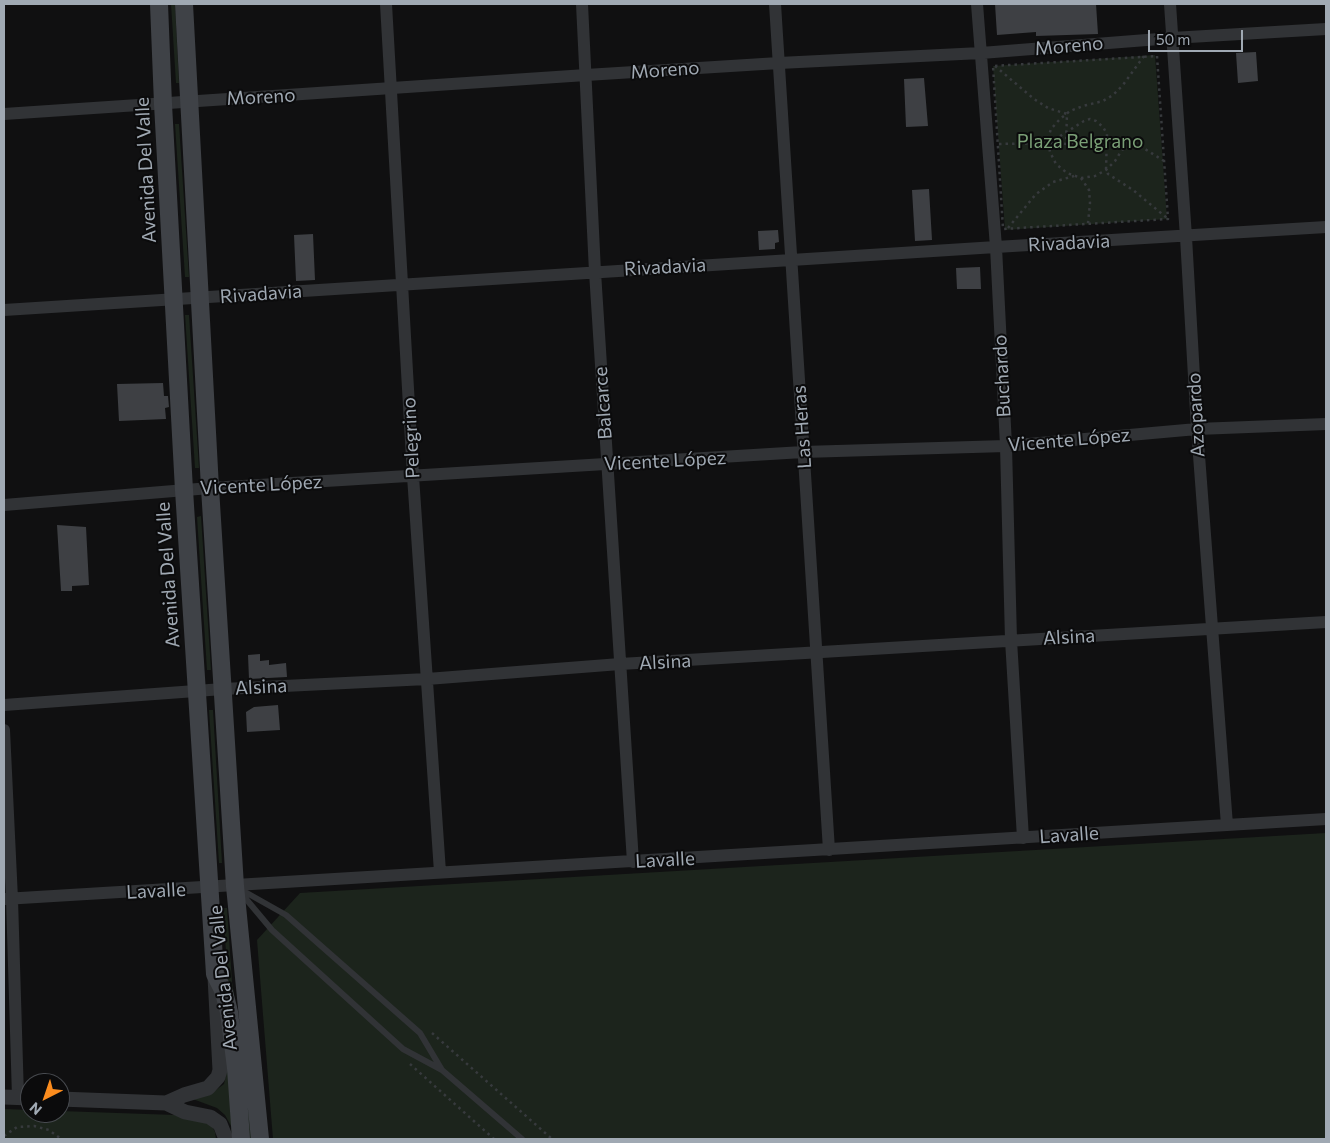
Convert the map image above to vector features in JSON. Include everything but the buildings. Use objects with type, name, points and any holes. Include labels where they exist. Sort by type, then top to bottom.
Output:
[{"type":"main road","name":"Avenida Del Valle","points":[[160,4],[163,104],[184,490],[215,974],[224,992],[229,1012],[236,1068],[241,1139]]},
{"type":"main road","name":"Avenida Del Valle","points":[[184,4],[210,488],[235,886],[260,1139]]},
{"type":"street","name":"Pelegrino","points":[[386,4],[413,476],[440,872]]},
{"type":"street","name":"Balcarce","points":[[582,4],[595,272],[633,862]]},
{"type":"street","name":"Las Heras","points":[[775,4],[829,850]]},
{"type":"street","name":"Buchardo","points":[[977,4],[996,246],[1006,446],[1011,640],[1024,838]]},
{"type":"street","name":"Azopardo","points":[[1170,4],[1197,429],[1227,825]]},
{"type":"street","name":"Moreno","points":[[4,114],[779,63],[981,54],[1172,38],[1326,29]]},
{"type":"street","name":"Rivadavia","points":[[4,310],[996,246],[1326,227]]},
{"type":"street","name":"Vicente López","points":[[4,505],[210,488],[804,452],[1006,446],[1197,429],[1326,424]]},
{"type":"street","name":"Alsina","points":[[4,705],[223,688],[427,679],[620,664],[1326,622]]},
{"type":"street","points":[[4,730],[8,899],[17,1097]]},
{"type":"street","name":"Lavalle","points":[[8,899],[1326,819]]},
{"type":"street","points":[[166,1103],[184,1094],[208,1088],[218,1077],[220,1070],[215,974]]},
{"type":"street","points":[[70,1099],[166,1103],[185,1112],[210,1117],[220,1124],[226,1139]]},
{"type":"lane","points":[[235,886],[286,915],[420,1033],[442,1070]]},
{"type":"lane","points":[[235,886],[272,930],[403,1049],[442,1070],[522,1139]]},
{"type":"path","points":[[1144,56],[1123,85],[1113,95],[1103,101],[1084,106],[1067,114],[1050,129],[1048,138],[1050,152],[1056,164],[1067,173],[1080,178],[1095,176],[1106,170],[1122,150],[1131,145],[1145,149],[1164,161]]},
{"type":"path","points":[[995,66],[1157,56],[1168,218]]},
{"type":"path","points":[[995,66],[993,66],[1003,229],[1168,218]]},
{"type":"path","points":[[995,66],[1034,99],[1048,108],[1067,114]]},
{"type":"path","points":[[1066,144],[1067,114]]},
{"type":"path","points":[[1049,143],[1084,121],[1090,119],[1096,121],[1107,134],[1106,170],[1112,178],[1133,190],[1168,218]]},
{"type":"path","points":[[998,144],[1049,143],[1107,146]]},
{"type":"path","points":[[1008,228],[1036,194],[1053,182],[1075,176]]},
{"type":"path","points":[[1080,178],[1089,190],[1088,224]]},
{"type":"path","points":[[4,1136],[17,1127],[34,1126],[49,1130],[61,1139]]},
{"type":"green space","points":[[171,4],[175,4],[179,83],[176,83]]},
{"type":"green space","name":"Plaza Belgrano","points":[[1155,55],[1167,219],[1005,230],[993,66]]},
{"type":"green space","points":[[175,124],[179,124],[189,277],[185,277]]},
{"type":"green space","points":[[185,315],[189,315],[199,468],[195,468]]},
{"type":"green space","points":[[201,516],[211,670],[207,670],[197,517]]},
{"type":"green space","points":[[209,710],[213,710],[222,863],[219,863]]},
{"type":"green space","points":[[1326,833],[1326,1139],[273,1139],[257,940],[300,893]]},
{"type":"green space","points":[[223,908],[227,908],[232,982],[251,1103],[253,1139],[249,1139],[228,982]]},
{"type":"green space","points":[[224,1042],[233,1077],[232,1139],[231,1126],[225,1115],[217,1108],[190,1098],[216,1090],[224,1084],[226,1075]]},
{"type":"green space","points":[[4,1109],[20,1110],[20,1123],[70,1123],[70,1111],[175,1115],[211,1124],[216,1139],[4,1139]]}]
